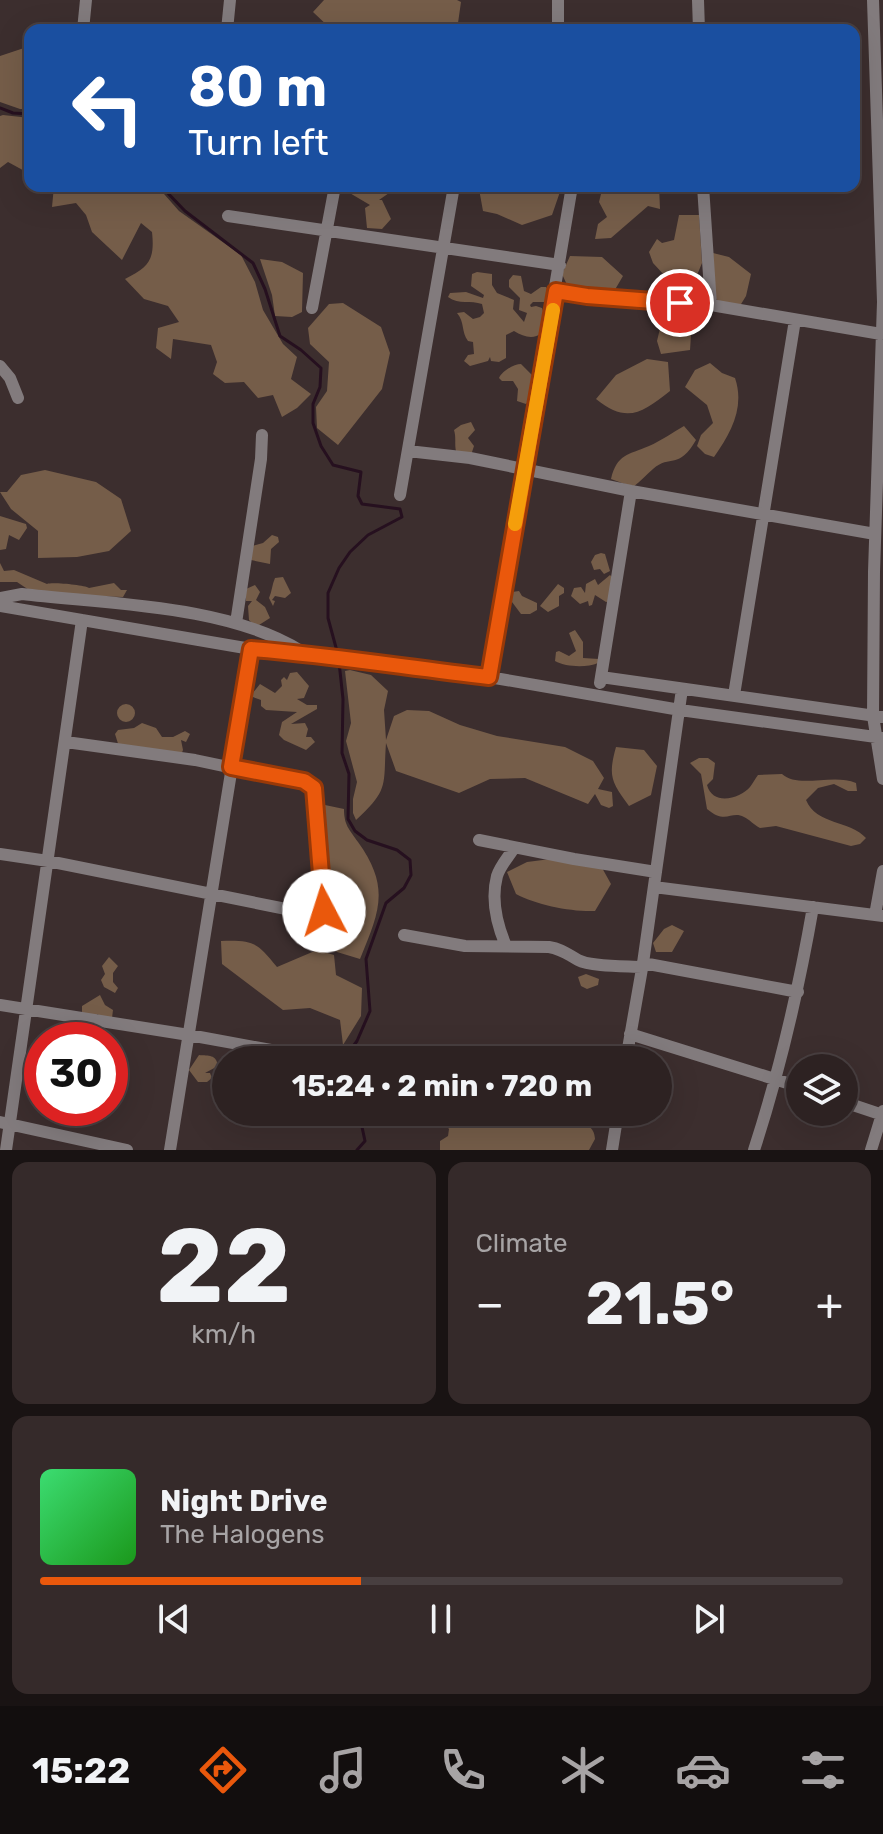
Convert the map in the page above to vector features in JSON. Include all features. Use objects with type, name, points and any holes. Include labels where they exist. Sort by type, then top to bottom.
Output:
[{"type":"street","points":[[84,24],[86,0]]},
{"type":"street","points":[[228,24],[230,0]]},
{"type":"street","points":[[558,0],[558,24]]},
{"type":"street","points":[[698,0],[699,24]]},
{"type":"street","points":[[873,0],[883,302],[875,534],[878,563],[878,717],[883,779]]},
{"type":"street","points":[[312,308],[334,192]]},
{"type":"street","points":[[400,495],[453,192]]},
{"type":"street","points":[[489,677],[571,192]]},
{"type":"street","points":[[703,192],[711,305]]},
{"type":"street","points":[[228,216],[560,265]]},
{"type":"street","points":[[556,291],[711,305],[881,334]]},
{"type":"street","points":[[734,695],[795,320]]},
{"type":"street","points":[[0,366],[10,378],[18,398]]},
{"type":"street","points":[[236,623],[262,435]]},
{"type":"street","points":[[408,451],[458,456],[761,516],[875,534]]},
{"type":"street","points":[[597,694],[631,491]]},
{"type":"street","points":[[0,598],[22,594],[161,610],[236,623],[270,635],[304,653]]},
{"type":"street","points":[[0,606],[251,649],[489,677],[680,710],[880,737]]},
{"type":"street","points":[[6,1150],[6,1123],[26,1009],[82,620]]},
{"type":"street","points":[[170,1150],[251,649]]},
{"type":"street","points":[[601,677],[878,717]]},
{"type":"street","points":[[628,1046],[643,965],[682,689]]},
{"type":"street","points":[[0,854],[316,915],[324,911],[314,788],[304,781],[66,742]]},
{"type":"street","points":[[479,840],[656,872]]},
{"type":"street","points":[[506,946],[498,929],[495,906],[497,875],[514,848]]},
{"type":"street","points":[[654,887],[879,916],[883,871]]},
{"type":"street","points":[[754,1150],[777,1080],[798,992],[813,907]]},
{"type":"street","points":[[404,935],[465,946],[560,948],[578,960],[643,965],[798,992]]},
{"type":"street","points":[[0,1005],[249,1046]]},
{"type":"street","points":[[630,1034],[786,1083]]},
{"type":"street","points":[[858,1106],[883,1114],[871,1150]]},
{"type":"street","points":[[6,1123],[127,1150]]},
{"type":"street","points":[[612,1150],[616,1126]]},
{"type":"shaded area","points":[[324,0],[461,2],[458,24],[326,24],[313,12]]},
{"type":"shaded area","points":[[24,48],[24,109],[0,102],[0,56]]},
{"type":"shaded area","points":[[0,116],[24,117],[24,171],[8,162],[0,168]]},
{"type":"shaded area","points":[[53,192],[162,192],[179,211],[241,255],[255,282],[263,310],[283,344],[297,357],[291,379],[311,394],[282,417],[273,395],[258,398],[244,382],[225,383],[213,374],[217,362],[211,345],[173,339],[171,359],[156,348],[158,328],[179,322],[168,306],[144,299],[125,279],[149,262],[152,232],[141,223],[122,260],[92,232],[86,215],[76,203],[52,207]]},
{"type":"shaded area","points":[[348,192],[389,192],[379,200],[382,200],[391,219],[382,229],[367,228],[365,208],[370,205]]},
{"type":"shaded area","points":[[480,192],[560,192],[552,215],[522,225],[483,211]]},
{"type":"shaded area","points":[[602,192],[659,192],[660,209],[648,206],[611,238],[595,239],[598,224],[607,217],[599,202]]},
{"type":"shaded area","points":[[679,215],[699,215],[702,263],[695,280],[683,272],[665,276],[653,263],[649,252],[657,239],[662,243],[674,240]]},
{"type":"shaded area","points":[[713,253],[729,257],[751,274],[746,296],[738,309],[724,309],[715,297]]},
{"type":"shaded area","points":[[570,256],[602,257],[623,276],[613,293],[587,296],[568,287],[562,274]]},
{"type":"shaded area","points":[[260,259],[282,262],[303,273],[302,312],[292,317],[275,316],[272,295]]},
{"type":"shaded area","points":[[472,274],[492,274],[492,285],[497,293],[514,300],[513,309],[524,322],[527,313],[519,310],[520,298],[509,287],[513,275],[521,276],[524,291],[531,294],[546,287],[550,293],[546,302],[530,305],[542,308],[545,317],[542,333],[528,337],[514,331],[506,335],[506,358],[499,362],[491,361],[490,357],[488,361],[470,366],[464,361],[468,355],[474,354],[473,342],[466,338],[457,313],[464,312],[473,319],[480,317],[484,313],[482,304],[448,297],[450,293],[466,292],[483,298],[484,295],[471,286]]},
{"type":"shaded area","points":[[343,303],[381,327],[390,353],[382,389],[338,445],[317,428],[316,407],[327,391],[329,362],[310,344],[308,328],[329,304]]},
{"type":"shaded area","points":[[677,315],[692,321],[690,350],[661,354],[657,341],[663,316]]},
{"type":"shaded area","points":[[647,359],[668,362],[670,391],[634,413],[617,411],[596,399],[616,375]]},
{"type":"shaded area","points":[[710,363],[722,373],[735,378],[738,389],[735,419],[714,457],[697,446],[701,435],[713,423],[707,405],[685,387],[695,370]]},
{"type":"shaded area","points":[[521,364],[536,379],[531,399],[526,404],[517,401],[518,389],[513,381],[499,378],[508,368]]},
{"type":"shaded area","points":[[471,422],[475,430],[468,438],[474,446],[470,458],[458,456],[454,430]]},
{"type":"shaded area","points":[[684,426],[696,440],[684,455],[659,465],[633,487],[611,479],[624,456]]},
{"type":"shaded area","points":[[45,470],[96,482],[121,499],[131,531],[109,551],[77,557],[38,558],[38,531],[11,509],[0,492],[7,492],[21,475]]},
{"type":"shaded area","points":[[0,516],[26,524],[27,528],[19,540],[9,535],[6,549],[0,550]]},
{"type":"shaded area","points":[[272,535],[278,537],[279,542],[271,549],[270,564],[251,560],[252,546],[263,543]]},
{"type":"shaded area","points":[[605,554],[610,571],[604,574],[600,569],[594,570],[591,562],[595,555]]},
{"type":"shaded area","points":[[0,563],[4,571],[14,570],[47,584],[89,588],[114,583],[121,590],[127,590],[123,597],[35,594],[17,582],[0,582]]},
{"type":"shaded area","points":[[610,575],[613,578],[611,601],[606,602],[595,595],[589,606],[588,601],[580,604],[571,596],[574,588],[581,587],[585,593],[586,584],[595,579],[598,585]]},
{"type":"shaded area","points":[[283,577],[291,593],[285,598],[275,596],[273,606],[269,598],[275,578]]},
{"type":"shaded area","points":[[558,584],[564,588],[564,593],[559,596],[559,606],[548,612],[540,606]]},
{"type":"shaded area","points":[[255,585],[260,592],[256,600],[265,607],[270,618],[259,625],[249,620],[248,606],[252,601],[246,601],[246,589]]},
{"type":"shaded area","points":[[519,591],[522,596],[537,603],[537,610],[521,614],[509,598],[512,592]]},
{"type":"shaded area","points":[[575,630],[583,642],[583,658],[599,659],[598,663],[576,666],[555,661],[556,652],[569,656],[576,651],[569,633]]},
{"type":"shaded area","points":[[345,671],[371,675],[388,691],[384,710],[386,740],[394,716],[407,710],[429,711],[460,725],[497,736],[565,747],[593,761],[604,778],[598,789],[612,792],[613,806],[601,805],[595,794],[588,804],[525,778],[490,779],[459,793],[396,771],[386,743],[383,786],[375,801],[356,820],[353,799],[357,782],[346,741],[351,723]]},
{"type":"shaded area","points":[[297,672],[309,686],[304,698],[297,699],[307,705],[317,705],[317,709],[291,724],[305,723],[308,729],[306,737],[311,737],[315,742],[306,750],[279,735],[282,722],[297,712],[266,710],[261,706],[261,700],[252,694],[260,684],[275,693],[282,686],[284,677],[287,680],[290,673]]},
{"type":"shaded area","points":[[126,704],[135,713],[126,722],[117,713]]},
{"type":"shaded area","points":[[142,723],[156,728],[162,737],[173,737],[185,731],[190,734],[186,742],[181,740],[181,755],[120,750],[115,734],[118,730],[134,728]]},
{"type":"shaded area","points":[[616,747],[644,750],[657,766],[651,795],[629,806],[613,778]]},
{"type":"shaded area","points":[[699,758],[708,758],[715,763],[713,779],[707,785],[710,792],[721,798],[734,797],[746,791],[758,775],[782,774],[797,780],[837,779],[856,783],[857,791],[848,791],[834,784],[818,788],[806,800],[817,814],[866,838],[860,844],[851,846],[776,826],[760,828],[739,815],[724,817],[714,814],[707,809],[701,774],[690,763]]},
{"type":"shaded area","points":[[325,805],[344,809],[348,827],[375,873],[378,887],[376,913],[360,959],[337,952],[320,933],[328,924],[332,900],[322,837]]},
{"type":"shaded area","points":[[566,857],[601,866],[611,884],[595,911],[554,907],[516,894],[507,872],[527,862]]},
{"type":"shaded area","points":[[672,925],[684,931],[672,952],[656,952],[653,943],[664,929]]},
{"type":"shaded area","points":[[221,941],[248,942],[265,953],[277,967],[317,950],[334,955],[336,975],[362,988],[361,1016],[343,1045],[340,1020],[310,1008],[283,1010],[222,964]]},
{"type":"shaded area","points":[[109,957],[118,966],[113,973],[113,982],[118,988],[115,993],[104,987],[101,980],[105,974],[102,966]]},
{"type":"shaded area","points":[[586,974],[599,979],[598,985],[587,989],[581,986],[578,977]]},
{"type":"shaded area","points":[[100,995],[105,1005],[113,1010],[112,1018],[82,1014],[82,1006]]},
{"type":"shaded area","points":[[199,1055],[212,1056],[212,1069],[205,1073],[210,1073],[212,1078],[207,1082],[198,1082],[189,1070]]},
{"type":"shaded area","points":[[447,1126],[587,1126],[595,1139],[589,1150],[440,1150],[440,1141],[448,1136]]},
{"type":"waterway","points":[[0,108],[24,114]]},
{"type":"waterway","points":[[167,192],[185,211],[253,263],[280,336],[321,368],[320,387],[313,404],[313,423],[321,446],[333,465],[361,472],[358,496],[362,504],[400,509],[402,517],[368,535],[350,552],[328,593],[328,618],[338,655]]},
{"type":"waterway","points":[[339,662],[343,699],[342,753],[349,774],[348,819],[355,831],[367,840],[397,850],[410,860],[411,875],[404,888],[386,903],[366,959],[370,1011],[353,1046]]},
{"type":"waterway","points":[[357,1150],[365,1141],[361,1126]]},
{"type":"slow traffic","points":[[515,524],[553,310]]},
{"type":"route","points":[[324,911],[314,788],[304,781],[231,767],[251,649],[489,677],[556,291],[680,303]]}]
